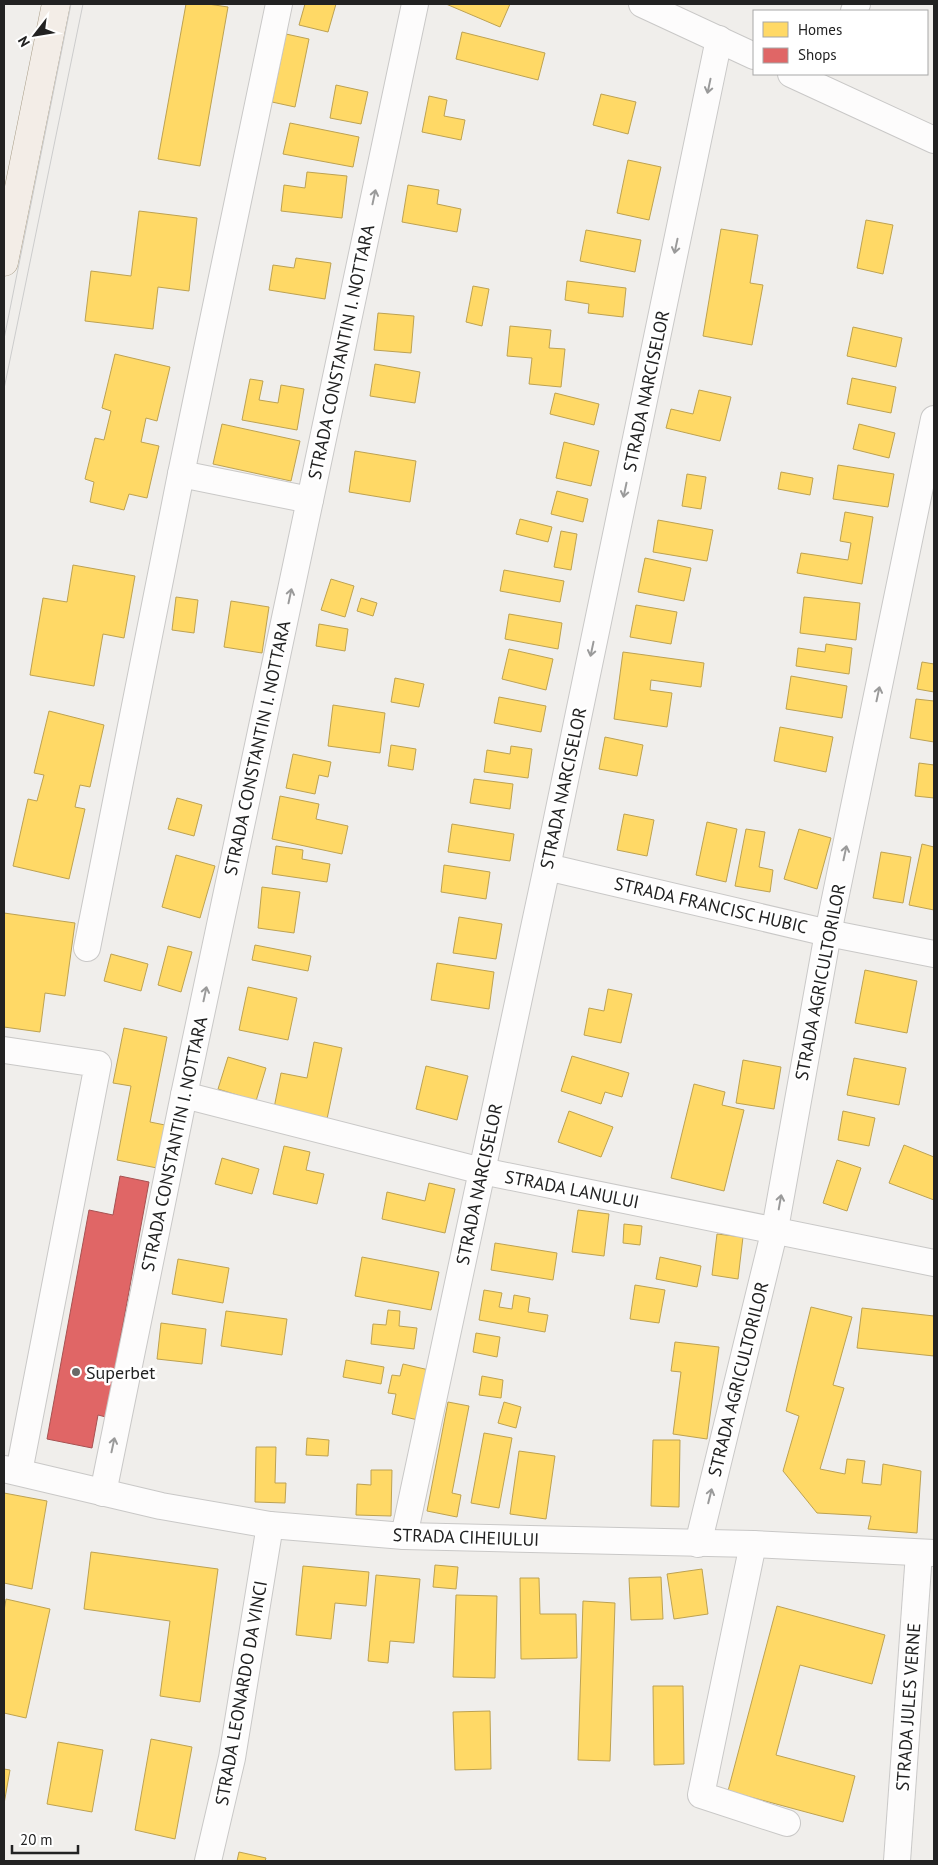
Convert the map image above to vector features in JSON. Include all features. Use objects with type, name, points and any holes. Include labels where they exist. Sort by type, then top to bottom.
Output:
[{"type":"main road","points":[[4,262],[56,4]]},
{"type":"street","points":[[87,948],[279,4]]},
{"type":"street","name":"STRADA CONSTANTIN I. NOTTARA","points":[[103,1493],[184,1095],[415,4]]},
{"type":"street","points":[[642,4],[753,56]]},
{"type":"street","name":"STRADA NARCISELOR","points":[[404,1536],[547,867],[719,39]]},
{"type":"street","points":[[796,75],[825,81],[934,140]]},
{"type":"street","name":"STRADA AGRICULTORILOR","points":[[698,1544],[775,1229],[828,933],[934,419]]},
{"type":"street","points":[[182,474],[310,500]]},
{"type":"street","name":"STRADA FRANCISC HUBIC","points":[[547,867],[828,933],[934,954]]},
{"type":"street","points":[[4,1050],[98,1064],[11,1470]]},
{"type":"street","name":"STRADA LANULUI","points":[[184,1095],[482,1171],[775,1229],[934,1263]]},
{"type":"street","name":"STRADA CIHEIULUI","points":[[11,1470],[208,1516],[270,1525],[404,1536],[753,1544],[926,1553]]},
{"type":"street","name":"STRADA LEONARDO DA VINCI","points":[[208,1861],[232,1758],[270,1525]]},
{"type":"street","points":[[753,1544],[701,1796],[787,1823]]},
{"type":"street","name":"STRADA JULES VERNE","points":[[897,1861],[926,1553]]},
{"type":"building: Homes","points":[[186,4],[208,4],[228,7],[200,166],[158,159]]},
{"type":"building: Homes","points":[[305,4],[336,4],[328,32],[299,25]]},
{"type":"building: Homes","points":[[446,4],[510,4],[500,27]]},
{"type":"building: Homes","points":[[462,32],[545,53],[538,80],[456,59]]},
{"type":"building: Homes","points":[[286,34],[309,39],[295,107],[272,102]]},
{"type":"building: Homes","points":[[336,85],[368,92],[361,124],[330,118]]},
{"type":"building: Homes","points":[[601,94],[636,102],[628,134],[593,125]]},
{"type":"building: Homes","points":[[429,96],[447,100],[444,116],[465,120],[461,140],[422,132]]},
{"type":"building: Homes","points":[[290,123],[359,137],[353,167],[283,154]]},
{"type":"building: Homes","points":[[628,160],[661,167],[649,220],[617,213]]},
{"type":"building: Homes","points":[[307,172],[347,176],[342,218],[281,211],[284,185],[305,188]]},
{"type":"building: Homes","points":[[408,185],[439,190],[437,204],[461,209],[457,232],[402,222]]},
{"type":"building: Homes","points":[[139,211],[197,218],[189,291],[158,287],[153,329],[85,321],[91,271],[131,276]]},
{"type":"building: Homes","points":[[866,220],[893,225],[883,274],[857,268]]},
{"type":"building: Homes","points":[[721,229],[758,235],[750,283],[763,285],[752,345],[703,336]]},
{"type":"building: Homes","points":[[586,230],[641,240],[635,272],[580,261]]},
{"type":"building: Homes","points":[[296,258],[331,263],[325,299],[269,290],[273,265],[294,268]]},
{"type":"building: Homes","points":[[567,281],[626,288],[623,317],[588,313],[589,304],[565,300]]},
{"type":"building: Homes","points":[[473,286],[489,289],[482,326],[466,322]]},
{"type":"building: Homes","points":[[378,313],[414,316],[411,353],[374,350]]},
{"type":"building: Homes","points":[[510,326],[551,330],[549,348],[565,349],[561,387],[529,384],[532,358],[507,356]]},
{"type":"building: Homes","points":[[853,327],[902,338],[896,367],[847,356]]},
{"type":"building: Homes","points":[[115,354],[170,367],[157,421],[146,418],[141,442],[159,446],[147,498],[129,494],[124,510],[90,502],[94,482],[85,479],[95,438],[104,440],[111,411],[102,408]]},
{"type":"building: Homes","points":[[375,364],[420,372],[415,403],[370,396]]},
{"type":"building: Homes","points":[[852,378],[896,387],[891,413],[847,404]]},
{"type":"building: Homes","points":[[250,379],[263,381],[259,400],[278,403],[281,385],[304,389],[297,430],[242,420]]},
{"type":"building: Homes","points":[[699,390],[731,397],[720,441],[666,428],[671,409],[693,414]]},
{"type":"building: Homes","points":[[555,393],[599,404],[594,425],[550,414]]},
{"type":"building: Homes","points":[[222,424],[300,441],[291,481],[213,464]]},
{"type":"building: Homes","points":[[859,424],[895,433],[889,458],[853,449]]},
{"type":"building: Homes","points":[[564,442],[599,451],[591,486],[556,478]]},
{"type":"building: Homes","points":[[355,451],[416,461],[410,502],[349,492]]},
{"type":"building: Homes","points":[[838,465],[894,474],[888,507],[833,499]]},
{"type":"building: Homes","points":[[781,472],[813,478],[810,495],[778,489]]},
{"type":"building: Homes","points":[[687,474],[706,477],[701,509],[682,506]]},
{"type":"building: Homes","points":[[557,491],[588,499],[583,522],[551,514]]},
{"type":"building: Homes","points":[[845,512],[873,517],[862,584],[797,573],[801,553],[848,560],[851,543],[840,541]]},
{"type":"building: Homes","points":[[520,519],[552,527],[548,542],[516,534]]},
{"type":"building: Homes","points":[[658,520],[713,530],[707,561],[653,552]]},
{"type":"building: Homes","points":[[561,531],[577,534],[571,570],[554,567]]},
{"type":"building: Homes","points":[[645,558],[691,568],[684,601],[638,592]]},
{"type":"building: Homes","points":[[73,565],[135,576],[124,638],[103,634],[94,686],[30,675],[43,598],[67,602]]},
{"type":"building: Homes","points":[[504,570],[564,581],[560,602],[500,591]]},
{"type":"building: Homes","points":[[331,579],[354,586],[345,617],[321,610]]},
{"type":"building: Homes","points":[[176,597],[198,600],[194,633],[172,630]]},
{"type":"building: Homes","points":[[804,597],[860,603],[856,640],[800,633]]},
{"type":"building: Homes","points":[[361,598],[377,603],[373,616],[357,611]]},
{"type":"building: Homes","points":[[231,601],[269,607],[262,653],[224,647]]},
{"type":"building: Homes","points":[[636,605],[677,612],[671,644],[630,637]]},
{"type":"building: Homes","points":[[509,614],[562,623],[558,649],[505,639]]},
{"type":"building: Homes","points":[[319,624],[348,629],[345,651],[316,646]]},
{"type":"building: Homes","points":[[826,644],[852,648],[849,674],[796,666],[798,648],[825,652]]},
{"type":"building: Homes","points":[[509,649],[553,659],[546,690],[502,679]]},
{"type":"building: Homes","points":[[623,652],[704,663],[701,687],[651,680],[650,690],[672,693],[667,727],[614,719]]},
{"type":"building: Homes","points":[[922,662],[934,664],[934,692],[917,689]]},
{"type":"building: Homes","points":[[791,676],[847,686],[842,718],[786,709]]},
{"type":"building: Homes","points":[[395,678],[424,684],[419,707],[391,702]]},
{"type":"building: Homes","points":[[499,697],[546,706],[541,732],[494,723]]},
{"type":"building: Homes","points":[[916,699],[934,701],[934,742],[910,738]]},
{"type":"building: Homes","points":[[333,705],[385,713],[380,753],[328,746]]},
{"type":"building: Homes","points":[[49,711],[104,725],[90,787],[80,785],[75,807],[85,809],[69,879],[13,866],[28,799],[37,801],[44,775],[34,773]]},
{"type":"building: Homes","points":[[780,727],[833,737],[826,772],[774,761]]},
{"type":"building: Homes","points":[[605,737],[643,745],[637,776],[599,769]]},
{"type":"building: Homes","points":[[391,745],[416,749],[413,770],[388,766]]},
{"type":"building: Homes","points":[[511,746],[532,749],[528,778],[484,772],[487,750],[510,754]]},
{"type":"building: Homes","points":[[293,754],[331,762],[328,777],[319,775],[315,794],[286,788]]},
{"type":"building: Homes","points":[[919,763],[934,765],[934,798],[915,796]]},
{"type":"building: Homes","points":[[474,779],[513,784],[510,809],[470,803]]},
{"type":"building: Homes","points":[[280,796],[319,804],[316,819],[348,826],[342,854],[272,839]]},
{"type":"building: Homes","points":[[177,798],[202,805],[194,836],[168,829]]},
{"type":"building: Homes","points":[[624,814],[654,820],[647,856],[617,850]]},
{"type":"building: Homes","points":[[707,822],[737,829],[726,882],[696,875]]},
{"type":"building: Homes","points":[[452,824],[514,834],[510,861],[448,852]]},
{"type":"building: Homes","points":[[746,829],[765,832],[759,867],[773,870],[770,892],[735,886]]},
{"type":"building: Homes","points":[[799,829],[831,838],[817,889],[784,879]]},
{"type":"building: Homes","points":[[922,844],[934,847],[934,910],[909,905]]},
{"type":"building: Homes","points":[[276,846],[303,850],[302,859],[330,864],[327,882],[272,874]]},
{"type":"building: Homes","points":[[881,852],[911,857],[903,903],[873,898]]},
{"type":"building: Homes","points":[[176,855],[215,866],[200,918],[162,907]]},
{"type":"building: Homes","points":[[444,865],[490,872],[486,899],[441,892]]},
{"type":"building: Homes","points":[[262,887],[300,892],[294,933],[258,928]]},
{"type":"building: Homes","points":[[4,913],[75,923],[65,996],[45,993],[40,1032],[4,1027]]},
{"type":"building: Homes","points":[[459,917],[502,924],[496,959],[453,953]]},
{"type":"building: Homes","points":[[255,945],[311,956],[308,971],[252,960]]},
{"type":"building: Homes","points":[[168,946],[192,952],[181,992],[158,985]]},
{"type":"building: Homes","points":[[111,954],[148,964],[141,991],[104,981]]},
{"type":"building: Homes","points":[[437,963],[494,972],[489,1009],[431,1000]]},
{"type":"building: Homes","points":[[865,970],[917,981],[907,1033],[855,1023]]},
{"type":"building: Homes","points":[[248,987],[297,998],[288,1040],[239,1030]]},
{"type":"building: Homes","points":[[608,989],[632,994],[621,1043],[584,1035],[589,1008],[604,1011]]},
{"type":"building: Homes","points":[[124,1028],[167,1037],[150,1122],[170,1126],[162,1169],[117,1160],[131,1086],[113,1083]]},
{"type":"building: Homes","points":[[314,1042],[342,1048],[327,1119],[274,1108],[281,1073],[307,1078]]},
{"type":"building: Homes","points":[[572,1056],[629,1073],[622,1097],[605,1092],[601,1104],[561,1091]]},
{"type":"building: Homes","points":[[228,1057],[266,1068],[256,1101],[218,1089]]},
{"type":"building: Homes","points":[[854,1058],[906,1068],[899,1105],[847,1095]]},
{"type":"building: Homes","points":[[743,1060],[781,1067],[774,1109],[736,1103]]},
{"type":"building: Homes","points":[[426,1066],[468,1076],[457,1120],[416,1109]]},
{"type":"building: Homes","points":[[694,1084],[725,1092],[722,1105],[744,1110],[724,1191],[671,1178]]},
{"type":"building: Homes","points":[[569,1111],[613,1127],[601,1157],[558,1142]]},
{"type":"building: Homes","points":[[843,1111],[875,1118],[869,1146],[838,1140]]},
{"type":"building: Homes","points":[[904,1145],[934,1157],[934,1200],[889,1183]]},
{"type":"building: Homes","points":[[284,1146],[310,1152],[306,1170],[324,1174],[317,1204],[273,1194]]},
{"type":"building: Homes","points":[[222,1158],[259,1169],[252,1194],[215,1184]]},
{"type":"building: Homes","points":[[837,1160],[861,1168],[847,1211],[823,1203]]},
{"type":"building: Homes","points":[[429,1183],[455,1189],[445,1233],[382,1219],[387,1192],[425,1201]]},
{"type":"building: Homes","points":[[578,1210],[609,1214],[604,1256],[572,1252]]},
{"type":"building: Homes","points":[[624,1224],[642,1226],[640,1245],[623,1243]]},
{"type":"building: Homes","points":[[717,1234],[743,1237],[738,1279],[712,1275]]},
{"type":"building: Homes","points":[[495,1243],[557,1253],[553,1280],[491,1270]]},
{"type":"building: Homes","points":[[362,1257],[439,1272],[431,1310],[355,1296]]},
{"type":"building: Homes","points":[[660,1257],[701,1266],[697,1287],[656,1279]]},
{"type":"building: Homes","points":[[178,1259],[229,1268],[223,1303],[172,1294]]},
{"type":"building: Homes","points":[[635,1285],[665,1290],[659,1323],[630,1319]]},
{"type":"building: Homes","points":[[484,1290],[502,1293],[499,1307],[512,1309],[514,1295],[530,1298],[528,1312],[548,1315],[545,1332],[479,1320]]},
{"type":"building: Homes","points":[[811,1307],[852,1317],[833,1385],[844,1388],[820,1469],[845,1474],[847,1459],[865,1461],[862,1483],[881,1485],[883,1464],[921,1471],[917,1533],[868,1529],[871,1516],[817,1513],[783,1471],[799,1416],[786,1411]]},
{"type":"building: Homes","points":[[862,1308],[934,1316],[934,1356],[857,1348]]},
{"type":"building: Homes","points":[[388,1310],[400,1311],[399,1326],[417,1328],[414,1349],[371,1344],[373,1324],[386,1325]]},
{"type":"building: Homes","points":[[226,1311],[287,1319],[282,1355],[221,1346]]},
{"type":"building: Homes","points":[[161,1323],[206,1329],[202,1364],[157,1359]]},
{"type":"building: Homes","points":[[476,1333],[500,1337],[497,1357],[473,1352]]},
{"type":"building: Homes","points":[[675,1342],[719,1347],[707,1439],[673,1434],[681,1372],[671,1371]]},
{"type":"building: Homes","points":[[346,1360],[384,1367],[381,1384],[343,1377]]},
{"type":"building: Homes","points":[[403,1364],[429,1370],[418,1420],[392,1414],[396,1394],[388,1393],[392,1375],[400,1376]]},
{"type":"building: Homes","points":[[482,1376],[503,1380],[501,1398],[479,1395]]},
{"type":"building: Homes","points":[[448,1402],[469,1406],[452,1493],[461,1495],[457,1517],[427,1511]]},
{"type":"building: Homes","points":[[504,1402],[521,1407],[516,1428],[498,1423]]},
{"type":"building: Homes","points":[[484,1433],[512,1438],[499,1508],[471,1503]]},
{"type":"building: Homes","points":[[307,1438],[329,1440],[328,1456],[306,1455]]},
{"type":"building: Homes","points":[[653,1440],[680,1440],[679,1507],[651,1506]]},
{"type":"building: Homes","points":[[256,1447],[276,1447],[275,1483],[286,1483],[285,1503],[255,1502]]},
{"type":"building: Homes","points":[[519,1451],[555,1456],[546,1519],[510,1514]]},
{"type":"building: Homes","points":[[371,1470],[392,1470],[391,1516],[356,1515],[357,1484],[371,1485]]},
{"type":"building: Homes","points":[[4,1493],[47,1501],[32,1589],[4,1583]]},
{"type":"building: Homes","points":[[91,1552],[218,1569],[200,1702],[160,1696],[170,1621],[84,1609]]},
{"type":"building: Homes","points":[[435,1565],[458,1567],[456,1589],[433,1587]]},
{"type":"building: Homes","points":[[303,1566],[369,1572],[366,1606],[335,1603],[331,1639],[296,1635]]},
{"type":"building: Homes","points":[[702,1569],[708,1614],[674,1619],[667,1574]]},
{"type":"building: Homes","points":[[376,1575],[420,1579],[414,1643],[390,1641],[388,1663],[368,1661]]},
{"type":"building: Homes","points":[[661,1577],[663,1619],[631,1620],[629,1578]]},
{"type":"building: Homes","points":[[520,1578],[539,1578],[540,1614],[576,1614],[577,1658],[521,1659]]},
{"type":"building: Homes","points":[[456,1595],[497,1596],[495,1678],[453,1677]]},
{"type":"building: Homes","points":[[6,1599],[50,1609],[26,1718],[4,1713],[4,1611]]},
{"type":"building: Homes","points":[[583,1601],[615,1603],[610,1761],[578,1760]]},
{"type":"building: Homes","points":[[777,1606],[885,1635],[872,1684],[800,1665],[776,1755],[855,1776],[843,1822],[728,1791]]},
{"type":"building: Homes","points":[[653,1686],[683,1686],[684,1764],[654,1765]]},
{"type":"building: Homes","points":[[490,1711],[491,1769],[455,1770],[453,1712]]},
{"type":"building: Homes","points":[[151,1739],[192,1747],[175,1839],[135,1830]]},
{"type":"building: Homes","points":[[58,1742],[103,1750],[92,1812],[47,1804]]},
{"type":"building: Homes","points":[[4,1769],[10,1770],[4,1804]]},
{"type":"building: Homes","points":[[239,1852],[266,1858],[265,1861],[237,1861]]},
{"type":"building: Shops","points":[[120,1176],[149,1182],[106,1417],[98,1415],[92,1448],[47,1439],[89,1210],[113,1215]]},
{"type":"tram line","points":[[4,339],[71,4]]},
{"type":"tram line","points":[[4,389],[83,4]]},
{"type":"place","name":"Superbet","points":[[76,1372]]}]
